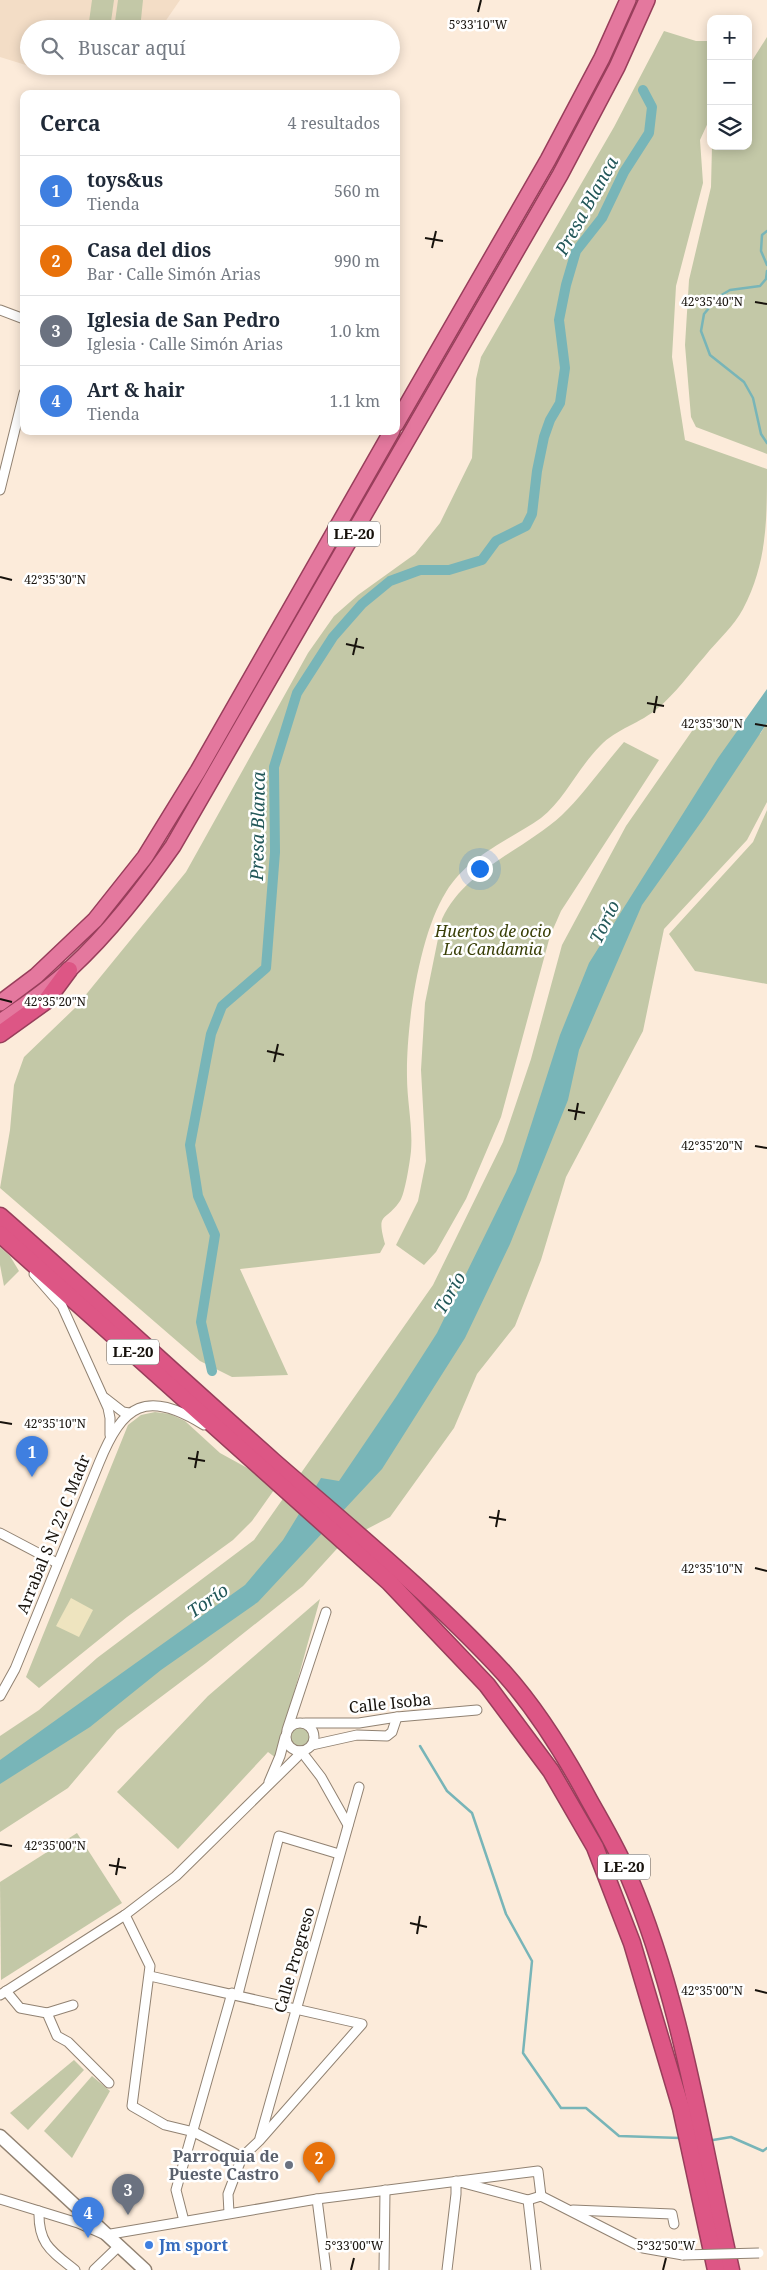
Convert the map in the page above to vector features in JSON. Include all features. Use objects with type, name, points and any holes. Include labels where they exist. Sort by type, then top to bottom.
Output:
[{"type":"highway","points":[[400,417],[548,160],[602,58],[628,0]]},
{"type":"highway","name":"LE-20","points":[[0,1022],[69,970],[114,924],[142,890],[173,846],[560,175],[617,67],[647,0]]},
{"type":"highway","name":"LE-20","points":[[0,1003],[36,976],[94,920],[145,857],[198,771],[390,435]]},
{"type":"highway","points":[[0,1034],[46,1001],[69,970]]},
{"type":"highway","name":"LE-20","points":[[0,1216],[269,1466],[389,1582],[487,1685],[552,1772],[595,1847],[632,1943],[681,2108],[716,2270]]},
{"type":"highway","name":"LE-20","points":[[0,1234],[230,1441],[269,1466],[402,1572],[505,1675],[538,1716],[566,1757],[629,1877],[671,2001],[732,2270]]},
{"type":"main road","points":[[0,2136],[144,2270]]},
{"type":"street","points":[[0,310],[20,318]]},
{"type":"street","points":[[0,490],[20,409]]},
{"type":"street","name":"Arrabal S N 22 C Madr","points":[[23,1254],[31,1270],[62,1306],[103,1396],[110,1418],[109,1438]]},
{"type":"street","name":"Arrabal S N 22 C Madr","points":[[0,1696],[14,1669],[109,1438],[118,1423],[129,1413],[118,1409],[103,1396]]},
{"type":"street","points":[[129,1413],[146,1407],[170,1407],[183,1412],[230,1441]]},
{"type":"street","points":[[0,1532],[57,1563]]},
{"type":"street","points":[[268,1784],[280,1756],[295,1703],[326,1612]]},
{"type":"street","points":[[295,1703],[303,1723],[311,1728],[314,1734],[312,1745]]},
{"type":"street","name":"Calle Isoba","points":[[303,1723],[359,1723],[397,1717],[477,1710]]},
{"type":"street","points":[[73,2005],[47,2013],[20,2008],[3,1993],[125,1915],[176,1876],[297,1757],[300,1751],[312,1745],[342,1736],[389,1735],[397,1717]]},
{"type":"street","points":[[303,1723],[291,1725],[286,1733],[290,1748],[300,1751],[321,1777],[348,1825]]},
{"type":"street","name":"Calle Progreso","points":[[259,2141],[359,1786]]},
{"type":"street","points":[[184,2221],[176,2190],[235,1994],[279,1836],[339,1854]]},
{"type":"street","points":[[125,1915],[150,1966],[132,2106],[165,2125],[194,2132],[242,2157]]},
{"type":"street","points":[[150,1976],[362,2024],[259,2141],[242,2157],[228,2194],[229,2213]]},
{"type":"street","points":[[47,2013],[57,2036],[68,2042],[109,2084]]},
{"type":"street","points":[[0,2199],[78,2222],[105,2235],[229,2213],[538,2170],[540,2196]]},
{"type":"street","points":[[456,2181],[528,2200],[540,2196],[643,2248],[683,2255],[763,2252]]},
{"type":"street","points":[[447,2270],[456,2181]]},
{"type":"street","points":[[384,2270],[385,2190]]},
{"type":"street","points":[[317,2200],[326,2269]]},
{"type":"street","points":[[528,2200],[536,2270]]},
{"type":"street","points":[[568,2210],[672,2214],[674,2224]]},
{"type":"street","points":[[39,2211],[39,2225],[47,2247],[75,2270]]},
{"type":"street","points":[[94,2270],[118,2246]]},
{"type":"shaded area","points":[[0,0],[180,0],[166,20],[20,20],[20,63],[0,57]]},
{"type":"green space","points":[[92,0],[114,0],[111,20],[89,20]]},
{"type":"green space","points":[[118,0],[143,0],[141,20],[115,20]]},
{"type":"green space","points":[[664,31],[696,41],[707,41],[707,125],[700,140],[703,183],[676,286],[672,357],[685,440],[767,469],[766,524],[757,575],[743,609],[735,621],[670,696],[644,718],[606,740],[592,755],[550,810],[541,818],[489,850],[465,868],[446,892],[428,932],[416,982],[407,1056],[407,1086],[411,1133],[410,1156],[402,1197],[382,1222],[382,1234],[385,1244],[380,1253],[240,1269],[288,1375],[232,1377],[200,1361],[0,1188],[10,1130],[14,1085],[24,1057],[75,1008],[186,872],[308,653],[334,616],[358,595],[415,554],[440,523],[472,458],[476,379],[481,357],[614,127]]},
{"type":"green space","points":[[767,37],[767,454],[696,427],[691,417],[685,345],[689,280],[711,187],[712,150],[752,150],[752,61]]},
{"type":"green space","points":[[701,718],[760,734],[767,723],[767,802],[747,840],[664,929],[643,1031],[566,1177],[541,1260],[515,1326],[477,1374],[454,1428],[390,1517],[344,1541],[303,1586],[206,1663],[117,1730],[68,1788],[0,1832],[0,1736],[39,1710],[97,1658],[254,1540],[433,1285],[503,1142],[531,1059],[562,945],[626,826]]},
{"type":"green space","name":"Huertos de ocio La Candamia","points":[[624,742],[659,760],[561,911],[550,936],[501,1117],[466,1199],[436,1252],[424,1265],[396,1245],[418,1201],[426,1161],[421,1070],[425,1003],[442,919],[452,902],[480,874],[547,828],[562,815]]},
{"type":"green space","points":[[767,810],[767,984],[695,971],[669,934],[753,842]]},
{"type":"green space","points":[[0,1247],[10,1256],[19,1271],[4,1286],[0,1265]]},
{"type":"green space","points":[[155,1412],[170,1414],[185,1421],[220,1453],[251,1470],[274,1490],[252,1521],[233,1540],[127,1617],[39,1688],[26,1677],[128,1425],[141,1415]]},
{"type":"green space","points":[[320,1599],[276,1758],[268,1752],[178,1849],[117,1792],[208,1696]]},
{"type":"green space","points":[[300,1726],[308,1729],[311,1737],[308,1745],[300,1748],[292,1745],[289,1737],[292,1729]]},
{"type":"green space","points":[[77,1833],[122,1903],[1,1980],[0,1882]]},
{"type":"green space","points":[[74,2060],[84,2070],[28,2130],[10,2113]]},
{"type":"green space","points":[[92,2076],[110,2091],[72,2158],[44,2131]]},
{"type":"sand","points":[[71,1598],[93,1610],[79,1637],[56,1626]]},
{"type":"water","points":[[767,689],[767,723],[704,818],[642,905],[579,1050],[568,1100],[510,1244],[465,1338],[382,1469],[258,1602],[161,1670],[90,1727],[0,1784],[0,1760],[245,1585],[283,1540],[321,1478],[339,1481],[437,1333],[516,1172],[560,1035],[589,963],[718,758]]},
{"type":"waterway","name":"Presa Blanca","points":[[212,1371],[201,1322],[215,1235],[198,1196],[190,1145],[211,1034],[222,1006],[266,968],[275,852],[274,767],[297,693],[333,637],[362,604],[390,581],[420,570],[449,570],[482,560],[496,541],[526,526],[532,514],[537,471],[544,437],[550,420],[560,403],[565,368],[559,320],[566,285],[576,251],[602,218],[624,172],[649,133],[652,107],[643,90]]},
{"type":"waterway","points":[[767,231],[762,235],[761,251],[767,265]]},
{"type":"waterway","points":[[767,271],[766,279],[760,286],[730,290],[718,297],[704,314],[701,331],[710,355],[744,382],[753,398],[761,434],[767,443]]},
{"type":"waterway","points":[[420,1746],[447,1791],[472,1813],[506,1914],[532,1961],[523,2053],[561,2108],[586,2108],[619,2136],[680,2138]]},
{"type":"waterway","points":[[713,2140],[731,2137],[763,2151],[767,2148]]},
{"type":"place","name":"toys&us","points":[[32,1477]]},
{"type":"place","name":"Parroquia de Pueste Castro","points":[[289,2165]]},
{"type":"place","name":"Casa del dios","points":[[319,2183]]},
{"type":"place","name":"Iglesia de San Pedro","points":[[128,2215]]},
{"type":"place","name":"Art & hair","points":[[88,2238]]},
{"type":"place","name":"Jm sport","points":[[149,2245]]},
{"type":"water label","name":"Torío","points":[[605,922]]},
{"type":"water label","name":"Torío","points":[[450,1293]]},
{"type":"water label","name":"Torío","points":[[208,1601]]}]
